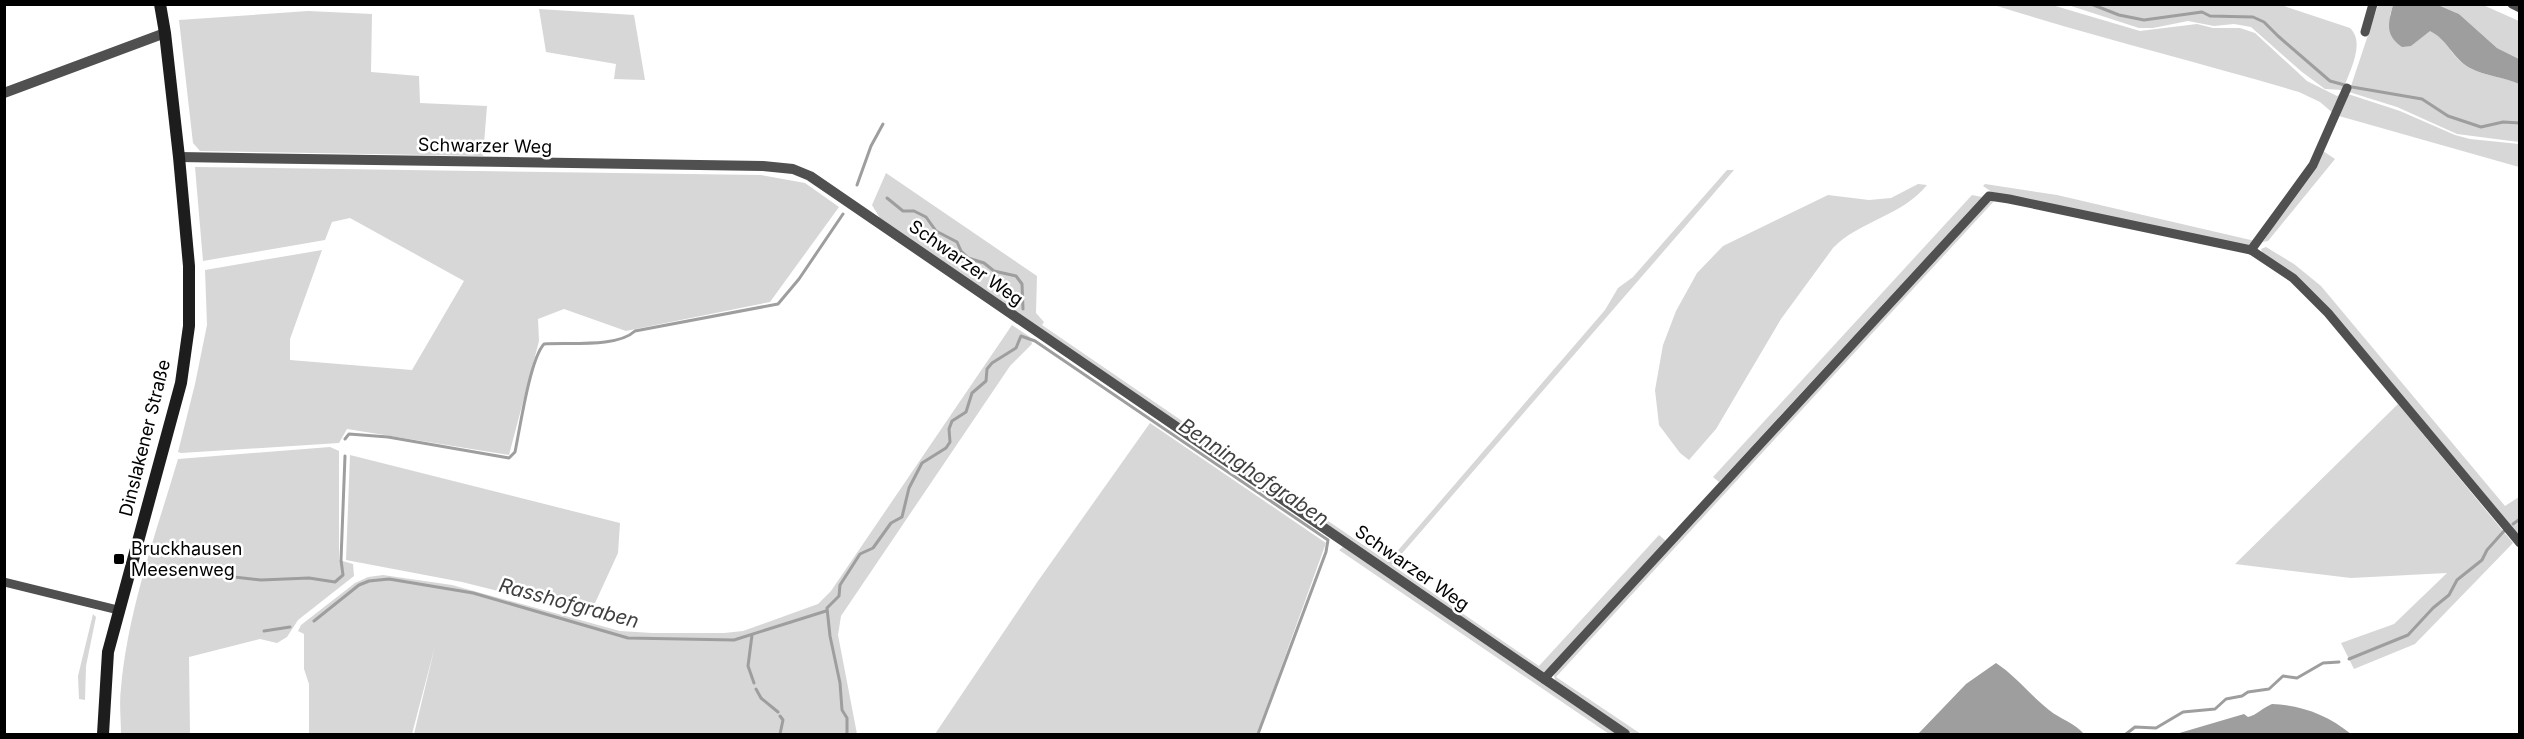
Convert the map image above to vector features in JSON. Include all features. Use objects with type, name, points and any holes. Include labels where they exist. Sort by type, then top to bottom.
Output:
[{"type":"main road","name":"Dinslakener Straße","points":[[103,735],[108,652],[170,426],[189,326],[189,266],[179,157],[160,4]]},
{"type":"street","points":[[2365,32],[2373,4]]},
{"type":"street","points":[[2512,4],[2520,8]]},
{"type":"street","points":[[4,93],[165,33]]},
{"type":"street","points":[[2251,250],[2313,165],[2347,88]]},
{"type":"street","name":"Schwarzer Weg","points":[[179,157],[763,166],[793,169],[810,176],[1625,735]]},
{"type":"street","points":[[1544,679],[1989,196],[2251,250],[2293,278],[2328,313],[2520,543]]},
{"type":"street","points":[[4,582],[118,610]]},
{"type":"shaded area","points":[[1994,5],[2052,5],[2140,31],[2197,24],[2213,28],[2240,28],[2255,33],[2307,81],[2337,96],[2342,93],[2334,114],[2320,102],[2299,92]]},
{"type":"shaded area","points":[[2068,5],[2281,5],[2350,28],[2355,34],[2355,58],[2343,90],[2325,89],[2251,27],[2234,24],[2214,26],[2188,21],[2153,28],[2139,28]]},
{"type":"shaded area","points":[[2378,5],[2393,5],[2390,15],[2411,46],[2430,30],[2470,68],[2519,84],[2519,142],[2457,134],[2397,107],[2349,92]]},
{"type":"shaded area","points":[[2393,5],[2438,5],[2459,14],[2497,48],[2519,59],[2519,84],[2470,68],[2430,31],[2411,46],[2402,47],[2393,38],[2389,29]]},
{"type":"shaded area","points":[[2438,5],[2483,5],[2519,21],[2519,59],[2497,48],[2459,14]]},
{"type":"shaded area","points":[[539,9],[634,15],[645,80],[614,79],[616,64],[546,52]]},
{"type":"shaded area","points":[[308,11],[372,14],[371,72],[419,76],[420,103],[487,106],[483,156],[200,151],[193,143],[179,20]]},
{"type":"shaded area","points":[[2348,94],[2400,111],[2455,135],[2470,139],[2519,144],[2519,167],[2339,116]]},
{"type":"shaded area","points":[[2323,151],[2335,159],[2268,241],[2263,242]]},
{"type":"shaded area","points":[[195,167],[761,175],[805,183],[839,207],[770,302],[626,331],[564,309],[538,319],[539,341],[509,455],[347,429],[339,443],[181,453],[178,452],[207,325],[205,270],[322,250],[290,339],[290,360],[412,370],[464,281],[350,218],[332,222],[325,240],[203,261]]},
{"type":"shaded area","points":[[1727,170],[1734,170],[1392,565],[1539,666],[1659,535],[1666,541],[1542,673],[881,220],[872,205],[886,173],[1037,276],[1036,313],[1044,322],[1042,325],[1388,562],[1605,310],[1618,288],[1633,277]]},
{"type":"shaded area","points":[[1918,184],[1927,185],[1905,204],[1855,231],[1833,248],[1781,319],[1716,429],[1689,460],[1680,453],[1659,425],[1655,390],[1663,345],[1676,311],[1697,273],[1723,246],[1828,195],[1869,200],[1891,198]]},
{"type":"shaded area","points":[[1985,184],[2057,195],[2255,241],[2250,248],[1992,192],[1983,186]]},
{"type":"shaded area","points":[[1972,195],[1982,197],[1719,482],[1713,477]]},
{"type":"shaded area","points":[[1995,200],[1556,677],[1641,734],[1632,734],[1556,683],[1554,676],[1556,671],[1988,202]]},
{"type":"shaded area","points":[[2266,247],[2294,264],[2321,286],[2505,506],[2519,497],[2519,538],[2322,301],[2294,276],[2264,256],[2261,249]]},
{"type":"shaded area","points":[[1012,325],[1030,337],[1032,344],[1010,366],[841,616],[838,635],[857,734],[414,734],[435,646],[412,734],[309,734],[309,684],[304,669],[304,634],[298,631],[301,625],[355,583],[368,577],[383,575],[452,585],[620,631],[652,633],[743,631],[818,604],[831,591]]},
{"type":"shaded area","points":[[2398,404],[2513,543],[2415,644],[2354,669],[2341,643],[2394,624],[2447,573],[2351,578],[2235,564]]},
{"type":"shaded area","points":[[1150,423],[1326,543],[1257,734],[935,734],[1038,581]]},
{"type":"shaded area","points":[[330,447],[339,451],[339,560],[353,564],[354,576],[298,620],[287,637],[277,643],[260,639],[189,657],[190,734],[121,734],[120,694],[136,601],[178,459]]},
{"type":"shaded area","points":[[350,455],[620,523],[618,553],[590,614],[462,582],[346,560]]},
{"type":"shaded area","points":[[1343,547],[1617,734],[1609,734],[1339,550]]},
{"type":"shaded area","points":[[93,614],[96,617],[86,666],[85,700],[79,699],[78,676]]},
{"type":"shaded area","points":[[1996,663],[2049,710],[2084,734],[1918,734],[1966,684]]},
{"type":"shaded area","points":[[2272,704],[2293,706],[2314,712],[2333,721],[2351,734],[2176,734],[2244,714],[2248,717]]},
{"type":"waterway","points":[[2091,4],[2119,15],[2144,20],[2202,12],[2210,16],[2253,17],[2264,22],[2330,81],[2422,99],[2448,116],[2481,127],[2503,122],[2520,123]]},
{"type":"waterway","points":[[857,185],[871,146],[883,124]]},
{"type":"waterway","points":[[887,198],[903,211],[914,211],[926,217],[936,231],[957,242],[961,251],[968,258],[984,263],[994,271],[1016,276],[1022,284],[1023,309]]},
{"type":"waterway","points":[[345,439],[349,434],[388,437],[509,458],[515,452],[530,378],[544,344],[617,340],[635,331],[778,304],[799,279],[843,214]]},
{"type":"waterway","name":"Benninghofgraben","points":[[847,734],[847,718],[842,710],[840,683],[830,636],[827,608],[839,596],[840,585],[860,554],[873,548],[891,523],[902,517],[909,488],[922,463],[946,448],[950,442],[949,429],[952,421],[966,412],[972,393],[986,381],[987,369],[992,363],[1016,348],[1021,336],[1035,341],[1328,540],[1326,552],[1258,734]]},
{"type":"waterway","points":[[153,575],[164,569],[261,580],[309,578],[335,582],[343,575],[341,560],[345,456]]},
{"type":"waterway","points":[[2513,524],[2520,519]]},
{"type":"waterway","points":[[2349,659],[2408,635],[2433,608],[2449,595],[2457,580],[2482,560],[2487,550],[2504,531]]},
{"type":"waterway","name":"Rasshofgraben","points":[[314,621],[359,585],[369,581],[389,579],[473,593],[628,638],[734,640],[826,611]]},
{"type":"waterway","name":"Rasshofgraben","points":[[264,631],[290,627]]},
{"type":"waterway","points":[[752,635],[748,666],[754,683]]},
{"type":"waterway","points":[[2126,734],[2135,727],[2156,728],[2183,712],[2215,709],[2226,699],[2242,696],[2248,692],[2269,689],[2283,676],[2297,678],[2323,663],[2339,662]]},
{"type":"waterway","points":[[756,689],[761,698],[778,712]]},
{"type":"waterway","points":[[780,716],[783,720],[780,734]]},
{"type":"place","name":"Bruckhausen Meesenweg","points":[[119,559]]}]
